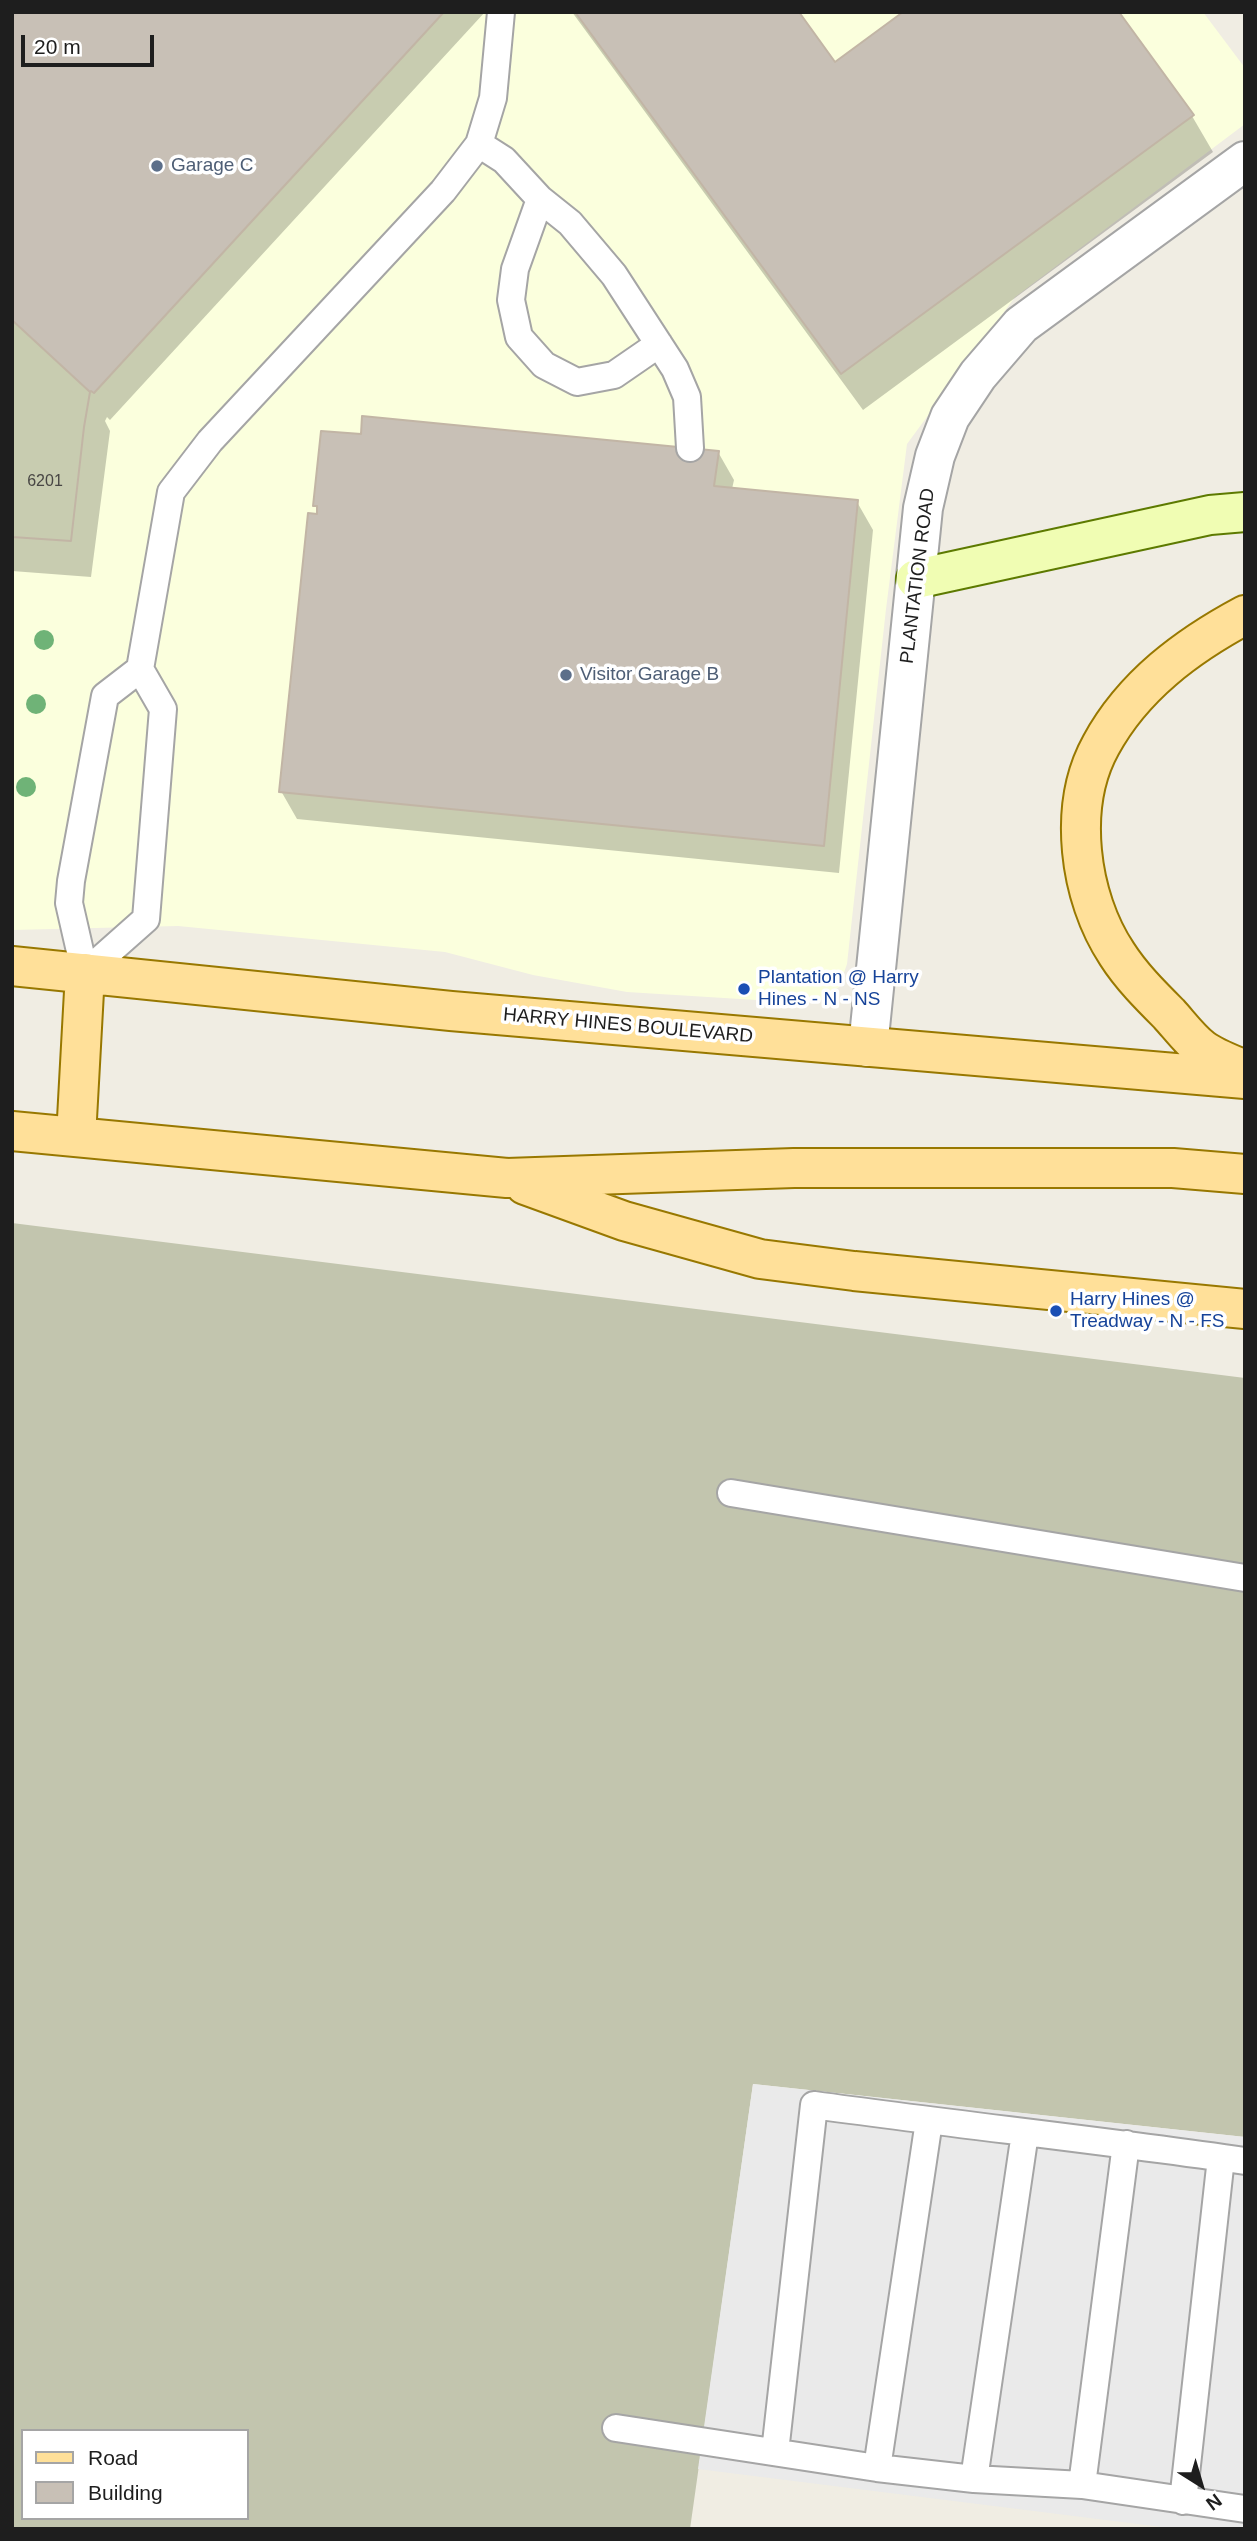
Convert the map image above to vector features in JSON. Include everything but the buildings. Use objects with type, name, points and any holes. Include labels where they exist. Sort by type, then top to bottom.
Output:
[{"type":"main road","points":[[916,579],[1210,515],[1245,512]]},
{"type":"main road","points":[[1245,615],[1174,658],[1132,699],[1100,746],[1087,781],[1081,824],[1083,871],[1098,917],[1115,952],[1138,982],[1202,1049],[1245,1070]]},
{"type":"main road","name":"HARRY HINES BOULEVARD","points":[[12,966],[451,1011],[1245,1079]]},
{"type":"main road","points":[[76,1137],[85,973]]},
{"type":"main road","points":[[12,1130],[506,1178],[794,1168],[1172,1168],[1245,1174]]},
{"type":"main road","points":[[506,1178],[624,1221],[760,1259],[1245,1309]]},
{"type":"street","name":"PLANTATION ROAD","points":[[868,1047],[923,508],[934,456],[950,418],[978,374],[1021,325],[1245,162]]},
{"type":"lane","points":[[140,669],[105,696],[71,881],[69,903],[85,973],[146,919],[163,709],[140,669],[171,492],[210,441],[443,191],[479,144],[493,98],[501,12]]},
{"type":"lane","points":[[479,144],[504,160],[540,200],[570,223],[614,275],[675,369],[687,397],[690,448]]},
{"type":"lane","points":[[540,200],[515,269],[511,300],[519,337],[544,365],[577,382],[614,375],[659,344]]},
{"type":"lane","points":[[731,1493],[1245,1578]]},
{"type":"lane","points":[[775,2452],[814,2105],[1233,2160],[1183,2501]]},
{"type":"lane","points":[[877,2468],[929,2121]]},
{"type":"lane","points":[[974,2479],[1025,2133]]},
{"type":"lane","points":[[1082,2485],[1126,2144]]},
{"type":"lane","points":[[616,2428],[877,2468],[974,2479],[1082,2485],[1245,2509]]},
{"type":"shaded area","points":[[12,12],[1203,12],[1245,68],[1245,124],[1015,297],[907,444],[847,964],[839,987],[821,1000],[805,1003],[627,992],[533,975],[445,952],[178,926],[12,930]]},
{"type":"shaded area","points":[[12,1223],[1245,1378],[1245,2137],[753,2084],[690,2529],[12,2529]]},
{"type":"shaded area","points":[[753,2084],[1245,2137],[1245,2529],[1178,2529],[698,2469]]},
{"type":"place","name":"Garage C","points":[[157,166]]},
{"type":"place","name":"Visitor Garage B","points":[[566,675]]},
{"type":"place","name":"Plantation @ Harry Hines - N - NS","points":[[744,989]]},
{"type":"place","name":"Harry Hines @ Treadway - N - FS","points":[[1056,1311]]}]
